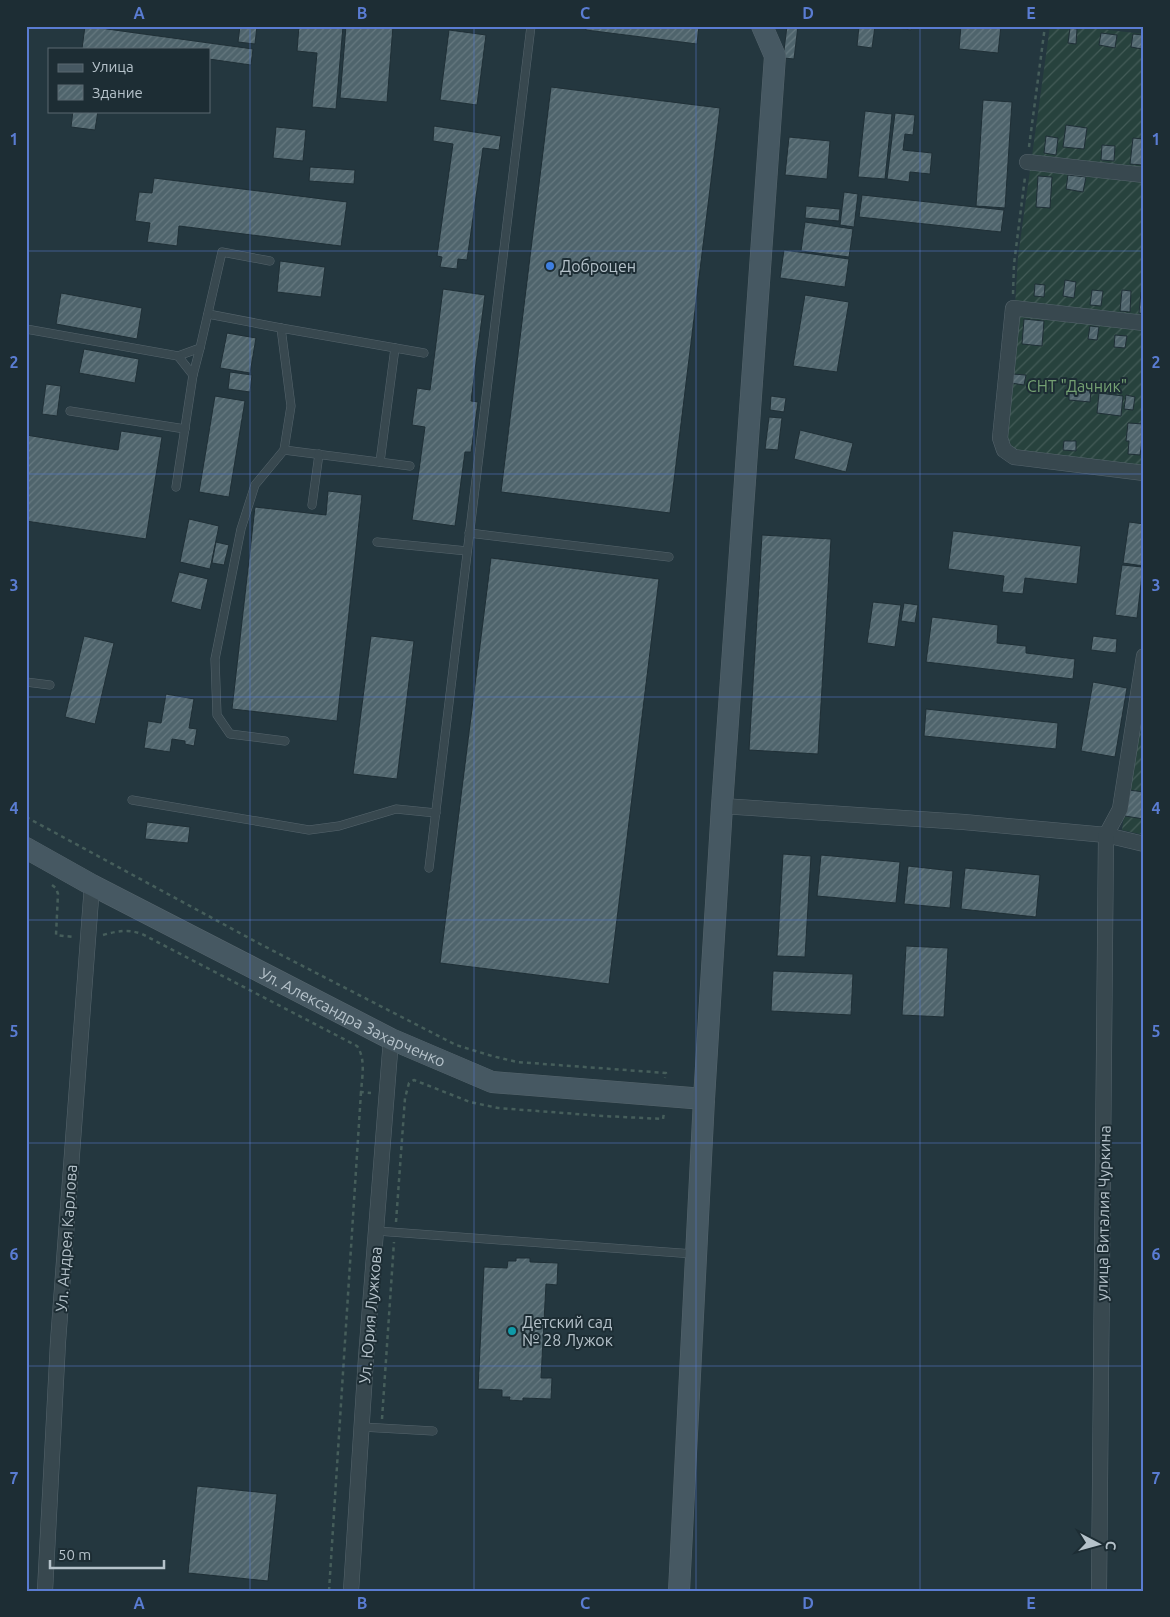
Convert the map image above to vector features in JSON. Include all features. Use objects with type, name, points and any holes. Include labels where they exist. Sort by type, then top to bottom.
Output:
[{"type":"street","points":[[678,1591],[704,1099],[722,806],[775,56],[762,26]]},
{"type":"street","points":[[1027,162],[1144,175]]},
{"type":"street","points":[[1144,323],[1013,308],[1000,438],[1004,450],[1014,457],[1144,473]]},
{"type":"street","points":[[1106,835],[1120,809],[1144,656]]},
{"type":"street","points":[[722,806],[928,819],[1106,835],[1144,844]]},
{"type":"street","name":"улица Виталия Чуркина","points":[[1099,1591],[1106,835]]},
{"type":"street","name":"Ул. Александра Захарченко","points":[[26,848],[92,885],[391,1039],[492,1082],[704,1099]]},
{"type":"street","name":"Ул. Андрея Карлова","points":[[45,1591],[58,1342],[92,885]]},
{"type":"street","name":"Ул. Юрия Лужкова","points":[[351,1591],[391,1039]]},
{"type":"lane","points":[[429,868],[531,26]]},
{"type":"lane","points":[[176,487],[194,375],[222,252],[270,261]]},
{"type":"lane","points":[[208,314],[424,353]]},
{"type":"lane","points":[[281,328],[291,406],[284,450],[255,485],[241,529],[215,659],[218,715],[230,734],[285,741]]},
{"type":"lane","points":[[26,329],[178,356],[200,348]]},
{"type":"lane","points":[[380,462],[395,348]]},
{"type":"lane","points":[[178,356],[194,375]]},
{"type":"lane","points":[[70,411],[185,428]]},
{"type":"lane","points":[[284,450],[410,466]]},
{"type":"lane","points":[[312,504],[319,454]]},
{"type":"lane","points":[[469,533],[669,557]]},
{"type":"lane","points":[[377,542],[467,551]]},
{"type":"lane","points":[[26,682],[50,685]]},
{"type":"lane","points":[[132,800],[309,830],[339,826],[396,809],[436,813]]},
{"type":"lane","points":[[377,1231],[696,1254]]},
{"type":"lane","points":[[362,1427],[433,1431]]},
{"type":"path","points":[[1013,308],[1014,264],[1045,26]]},
{"type":"path","points":[[46,882],[56,888],[58,894],[56,935],[88,938],[118,931],[138,932],[357,1046],[362,1058],[329,1591]]},
{"type":"path","points":[[361,1092],[386,1095]]},
{"type":"green space","name":"СНТ \"Дачник\"","points":[[1050,26],[1074,26],[1144,34],[1144,467],[1022,454],[1012,447],[1007,436],[1018,257]]},
{"type":"green space","points":[[1144,678],[1144,835],[1122,830]]},
{"type":"building","points":[[85,26],[253,49],[251,65],[210,59],[210,48],[82,48]]},
{"type":"building","points":[[240,26],[257,26],[255,44],[238,42]]},
{"type":"building","points":[[299,26],[343,26],[336,109],[312,107],[317,53],[297,51]]},
{"type":"building","points":[[346,26],[393,26],[387,102],[340,98]]},
{"type":"building","points":[[586,26],[699,26],[697,44],[586,30]]},
{"type":"building","points":[[787,26],[798,26],[794,59],[783,58]]},
{"type":"building","points":[[859,26],[875,26],[872,48],[857,46]]},
{"type":"building","points":[[883,26],[912,26],[911,30]]},
{"type":"building","points":[[961,26],[1001,26],[998,53],[959,49]]},
{"type":"building","points":[[1070,28],[1077,29],[1076,44],[1068,43]]},
{"type":"building","points":[[449,30],[486,35],[477,105],[440,100]]},
{"type":"building","points":[[1101,33],[1117,35],[1115,48],[1099,45]]},
{"type":"building","points":[[1133,34],[1144,35],[1142,49],[1131,47]]},
{"type":"building","points":[[551,87],[720,108],[670,513],[501,492]]},
{"type":"building","points":[[983,100],[1012,102],[1005,208],[976,206]]},
{"type":"building","points":[[865,111],[892,114],[885,179],[858,177]]},
{"type":"building","points":[[73,112],[98,112],[95,130],[71,127]]},
{"type":"building","points":[[895,113],[915,115],[913,135],[905,134],[903,150],[932,153],[930,174],[910,172],[909,182],[887,179]]},
{"type":"building","points":[[1066,125],[1087,128],[1084,149],[1063,147]]},
{"type":"building","points":[[434,126],[501,136],[499,150],[483,148],[467,260],[458,259],[457,269],[440,267],[442,257],[437,256],[453,144],[433,141]]},
{"type":"building","points":[[276,127],[306,130],[303,161],[273,158]]},
{"type":"building","points":[[1046,136],[1058,138],[1056,155],[1044,153]]},
{"type":"building","points":[[789,137],[830,141],[827,179],[785,175]]},
{"type":"building","points":[[1133,138],[1144,139],[1143,165],[1130,164]]},
{"type":"building","points":[[1102,145],[1115,146],[1114,161],[1101,160]]},
{"type":"building","points":[[310,167],[355,170],[354,184],[309,181]]},
{"type":"building","points":[[1068,175],[1086,177],[1083,192],[1066,189]]},
{"type":"building","points":[[1038,176],[1052,177],[1050,208],[1036,207]]},
{"type":"building","points":[[154,178],[347,202],[341,246],[179,226],[177,246],[147,242],[150,223],[135,221],[139,192],[152,193]]},
{"type":"building","points":[[844,192],[858,194],[854,227],[840,225]]},
{"type":"building","points":[[862,195],[1004,210],[1001,232],[859,217]]},
{"type":"building","points":[[806,206],[840,209],[839,221],[805,218]]},
{"type":"building","points":[[805,222],[853,229],[849,257],[801,251]]},
{"type":"building","points":[[784,250],[849,259],[845,287],[780,278]]},
{"type":"building","points":[[280,261],[325,267],[321,297],[277,292]]},
{"type":"building","points":[[1065,280],[1076,282],[1074,298],[1063,296]]},
{"type":"building","points":[[1035,284],[1045,285],[1044,297],[1034,296]]},
{"type":"building","points":[[443,289],[485,295],[471,401],[478,402],[471,452],[465,452],[455,526],[412,520],[425,427],[412,425],[417,388],[430,390]]},
{"type":"building","points":[[1092,290],[1103,291],[1101,306],[1090,305]]},
{"type":"building","points":[[1122,290],[1131,291],[1130,312],[1120,311]]},
{"type":"building","points":[[1141,292],[1144,292],[1144,314],[1139,313]]},
{"type":"building","points":[[61,293],[142,308],[137,339],[56,324]]},
{"type":"building","points":[[805,295],[849,302],[837,372],[793,366]]},
{"type":"building","points":[[1024,319],[1044,321],[1042,346],[1022,344]]},
{"type":"building","points":[[1090,326],[1099,327],[1097,340],[1088,339]]},
{"type":"building","points":[[227,333],[256,338],[250,373],[220,368]]},
{"type":"building","points":[[1115,335],[1127,336],[1125,348],[1114,347]]},
{"type":"building","points":[[84,349],[139,359],[135,383],[79,373]]},
{"type":"building","points":[[230,372],[252,375],[250,392],[228,389]]},
{"type":"building","points":[[1012,374],[1026,375],[1024,385],[1011,383]]},
{"type":"building","points":[[46,384],[61,386],[57,416],[42,414]]},
{"type":"building","points":[[1069,388],[1091,390],[1090,402],[1069,400]]},
{"type":"building","points":[[1099,393],[1123,396],[1121,416],[1097,413]]},
{"type":"building","points":[[1126,395],[1135,397],[1133,410],[1124,409]]},
{"type":"building","points":[[215,396],[245,401],[229,497],[199,492]]},
{"type":"building","points":[[771,396],[786,398],[784,412],[770,410]]},
{"type":"building","points":[[769,417],[782,418],[778,450],[765,449]]},
{"type":"building","points":[[1128,423],[1144,424],[1144,443],[1142,442],[1140,455],[1128,454],[1129,441],[1126,441]]},
{"type":"building","points":[[800,430],[853,443],[846,472],[794,459]]},
{"type":"building","points":[[121,431],[162,437],[146,539],[26,521],[26,435],[118,450]]},
{"type":"building","points":[[1064,441],[1076,441],[1076,451],[1063,450]]},
{"type":"building","points":[[328,491],[362,495],[337,721],[232,709],[255,507],[326,515]]},
{"type":"building","points":[[189,519],[219,526],[210,569],[180,562]]},
{"type":"building","points":[[1129,522],[1144,524],[1144,566],[1123,563]]},
{"type":"building","points":[[953,531],[1081,546],[1077,584],[1025,578],[1023,594],[1002,592],[1004,576],[948,569]]},
{"type":"building","points":[[762,535],[831,539],[818,754],[749,750]]},
{"type":"building","points":[[216,542],[229,545],[224,565],[212,563]]},
{"type":"building","points":[[491,558],[659,579],[609,984],[440,963]]},
{"type":"building","points":[[1122,565],[1143,567],[1137,618],[1115,615]]},
{"type":"building","points":[[179,572],[208,579],[201,610],[171,602]]},
{"type":"building","points":[[873,602],[901,605],[895,647],[867,643]]},
{"type":"building","points":[[904,603],[918,605],[915,623],[901,621]]},
{"type":"building","points":[[932,617],[998,625],[997,643],[1026,646],[1026,653],[1075,659],[1073,679],[926,662]]},
{"type":"building","points":[[84,636],[114,643],[95,724],[65,717]]},
{"type":"building","points":[[371,636],[414,641],[397,779],[353,774]]},
{"type":"building","points":[[1093,636],[1117,639],[1116,653],[1091,650]]},
{"type":"building","points":[[1093,682],[1127,688],[1115,757],[1081,751]]},
{"type":"building","points":[[166,694],[194,699],[189,728],[197,729],[194,746],[185,744],[185,741],[172,739],[170,752],[144,748],[148,721],[161,723]]},
{"type":"building","points":[[926,709],[1058,723],[1056,749],[924,736]]},
{"type":"building","points":[[1129,790],[1144,792],[1144,819],[1125,816]]},
{"type":"building","points":[[147,822],[190,827],[188,843],[145,839]]},
{"type":"building","points":[[783,854],[811,856],[805,957],[777,956]]},
{"type":"building","points":[[821,855],[900,862],[896,903],[817,896]]},
{"type":"building","points":[[908,866],[953,871],[950,908],[904,904]]},
{"type":"building","points":[[965,868],[1040,875],[1036,917],[961,909]]},
{"type":"building","points":[[906,946],[948,948],[944,1017],[902,1015]]},
{"type":"building","points":[[773,971],[853,974],[851,1015],[771,1011]]},
{"type":"building","name":"Детский сад № 28 Лужок","points":[[516,1258],[530,1258],[530,1262],[558,1263],[557,1285],[546,1284],[541,1378],[552,1378],[551,1399],[523,1398],[523,1401],[509,1400],[510,1397],[502,1397],[502,1390],[478,1389],[484,1267],[507,1268],[508,1261],[516,1261]]},
{"type":"building","points":[[197,1486],[277,1494],[268,1581],[188,1573]]},
{"type":"place","name":"Доброцен","points":[[550,266]]},
{"type":"place","name":"Детский сад № 28 Лужок","points":[[512,1331]]}]
